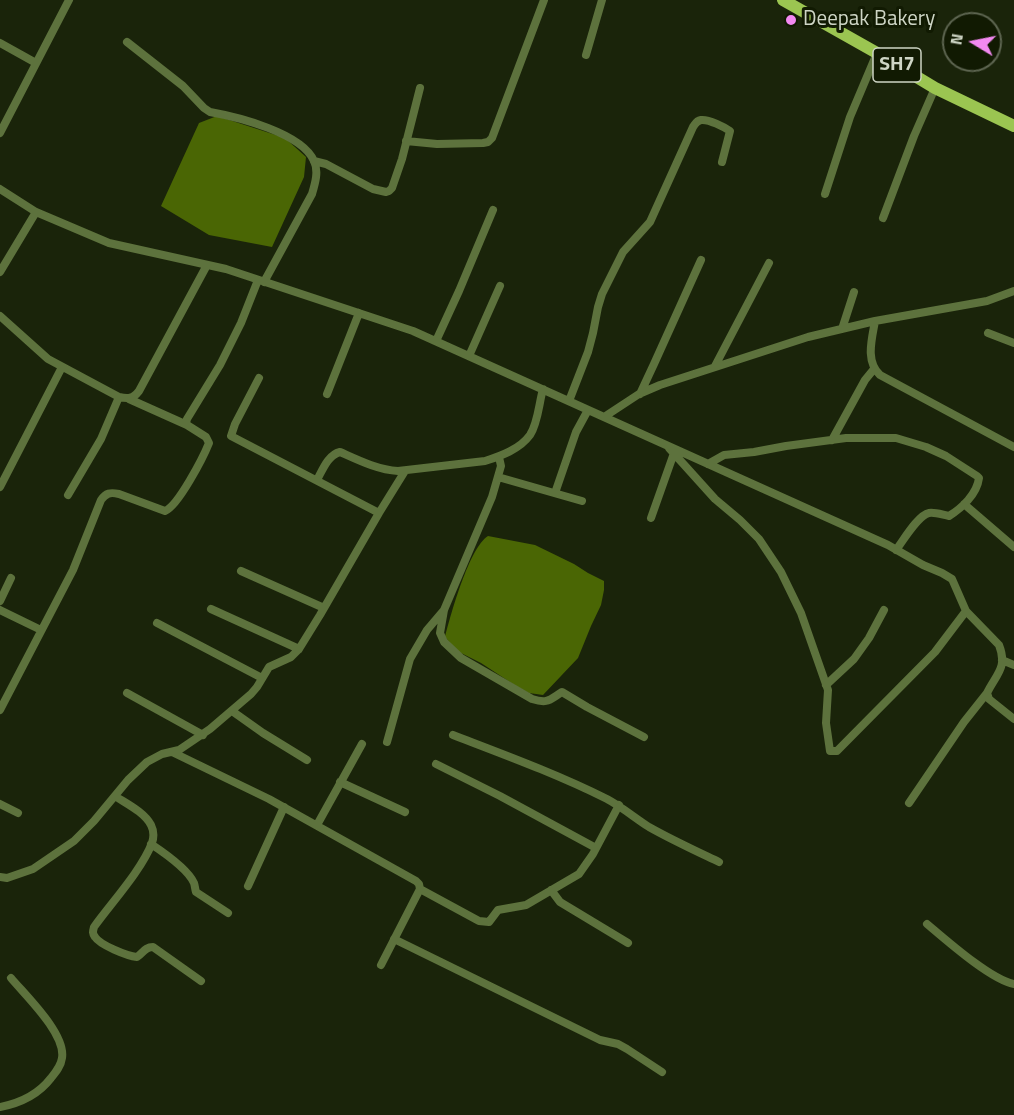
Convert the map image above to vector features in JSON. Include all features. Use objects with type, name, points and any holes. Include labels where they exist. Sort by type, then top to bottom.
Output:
[{"type":"main road","name":"SH7","points":[[783,0],[935,88],[1014,126]]},
{"type":"street","points":[[0,133],[69,0]]},
{"type":"street","points":[[406,141],[436,144],[483,143],[492,138],[544,0]]},
{"type":"street","points":[[586,56],[602,0]]},
{"type":"street","points":[[127,42],[183,86],[204,108],[210,112],[273,130],[297,142],[307,150],[316,168],[316,180],[312,194],[261,281],[220,365],[187,419],[187,425]]},
{"type":"street","points":[[0,43],[36,63]]},
{"type":"street","points":[[825,194],[850,117],[877,53]]},
{"type":"street","points":[[314,161],[326,164],[373,189],[386,192],[392,188],[420,88]]},
{"type":"street","points":[[883,218],[935,88]]},
{"type":"street","points":[[569,401],[588,352],[602,294],[623,252],[650,222],[697,122],[707,121],[730,131],[722,162]]},
{"type":"street","points":[[0,189],[36,212],[109,243],[226,269],[413,331],[896,550],[952,579],[966,611],[999,645],[1002,668],[987,693],[964,722],[909,803]]},
{"type":"street","points":[[436,341],[493,210]]},
{"type":"street","points":[[0,272],[36,212]]},
{"type":"street","points":[[639,394],[702,260]]},
{"type":"street","points":[[714,366],[769,263]]},
{"type":"street","points":[[129,399],[135,397],[139,392],[207,265]]},
{"type":"street","points":[[469,356],[500,286]]},
{"type":"street","points":[[604,417],[639,394],[660,385],[808,336],[875,321],[987,301],[1014,291]]},
{"type":"street","points":[[842,328],[854,292]]},
{"type":"street","points":[[327,394],[359,313]]},
{"type":"street","points":[[0,316],[48,359],[62,368],[119,397],[129,399],[187,425],[206,436],[209,443],[189,482],[168,511],[112,492],[101,500],[73,570],[0,710]]},
{"type":"street","points":[[875,321],[870,354],[874,369],[880,375],[1014,447]]},
{"type":"street","points":[[988,333],[1014,343]]},
{"type":"street","points":[[0,487],[62,368]]},
{"type":"street","points":[[832,440],[865,380],[874,369]]},
{"type":"street","points":[[259,378],[231,436],[379,513]]},
{"type":"street","points":[[317,480],[331,456],[336,452],[391,471],[485,461],[499,457],[519,446],[530,435],[543,389]]},
{"type":"street","points":[[68,495],[100,439],[119,397]]},
{"type":"street","points":[[555,493],[576,432],[588,410]]},
{"type":"street","points":[[708,464],[724,455],[846,438],[896,438],[946,456],[979,478],[979,482],[964,504],[949,516],[928,513],[924,515],[896,550]]},
{"type":"street","points":[[667,445],[715,499],[759,539],[781,572],[801,613],[826,685],[828,697],[826,723],[830,751],[837,751],[934,652],[966,611]]},
{"type":"street","points":[[651,518],[674,453]]},
{"type":"street","points":[[499,457],[501,466],[498,477],[479,530],[444,610],[440,633],[444,642],[461,658],[532,699],[549,701],[562,692],[644,737]]},
{"type":"street","points":[[0,877],[14,876],[50,859],[83,833],[128,780],[147,762],[162,754],[187,746],[203,735],[251,694],[268,667],[287,660],[299,649],[405,471]]},
{"type":"street","points":[[498,477],[582,501]]},
{"type":"street","points":[[964,504],[1014,548]]},
{"type":"street","points":[[241,571],[324,608]]},
{"type":"street","points":[[0,601],[12,578]]},
{"type":"street","points":[[211,609],[299,649]]},
{"type":"street","points":[[0,610],[41,630]]},
{"type":"street","points":[[387,742],[410,659],[427,630],[444,610]]},
{"type":"street","points":[[826,685],[854,659],[869,638],[884,610]]},
{"type":"street","points":[[157,623],[262,678]]},
{"type":"street","points":[[1002,660],[1014,665]]},
{"type":"street","points":[[127,693],[203,735]]},
{"type":"street","points":[[987,693],[989,699],[1014,719]]},
{"type":"street","points":[[232,711],[307,760]]},
{"type":"street","points":[[453,735],[569,781],[619,805],[647,825],[719,862]]},
{"type":"street","points":[[316,825],[362,744]]},
{"type":"street","points":[[172,752],[284,807],[419,884],[420,889],[381,965]]},
{"type":"street","points":[[436,764],[596,849]]},
{"type":"street","points":[[340,782],[405,812]]},
{"type":"street","points":[[115,796],[148,820],[154,834],[135,873],[94,927],[93,933],[111,948],[131,956],[137,957],[144,950],[153,947],[201,981]]},
{"type":"street","points":[[0,804],[18,813]]},
{"type":"street","points":[[420,889],[478,921],[489,922],[498,910],[526,905],[579,874],[596,849],[619,805]]},
{"type":"street","points":[[248,886],[284,807]]},
{"type":"street","points":[[151,844],[185,872],[194,882],[196,892],[228,913]]},
{"type":"street","points":[[551,890],[560,902],[628,943]]},
{"type":"street","points":[[927,924],[980,965],[1003,981],[1013,984]]},
{"type":"street","points":[[394,939],[600,1041],[618,1044],[662,1072]]},
{"type":"street","points":[[0,1107],[27,1099],[44,1088],[62,1061],[62,1052],[48,1021],[11,978]]},
{"type":"shaded area","points":[[217,116],[285,138],[306,157],[304,177],[272,247],[209,235],[161,206],[199,123]]},
{"type":"shaded area","points":[[488,536],[535,545],[604,581],[601,605],[578,658],[543,695],[529,693],[516,686],[481,663],[457,651],[445,637],[468,567],[481,543]]},
{"type":"place","name":"Deepak Bakery","points":[[791,20]]}]
